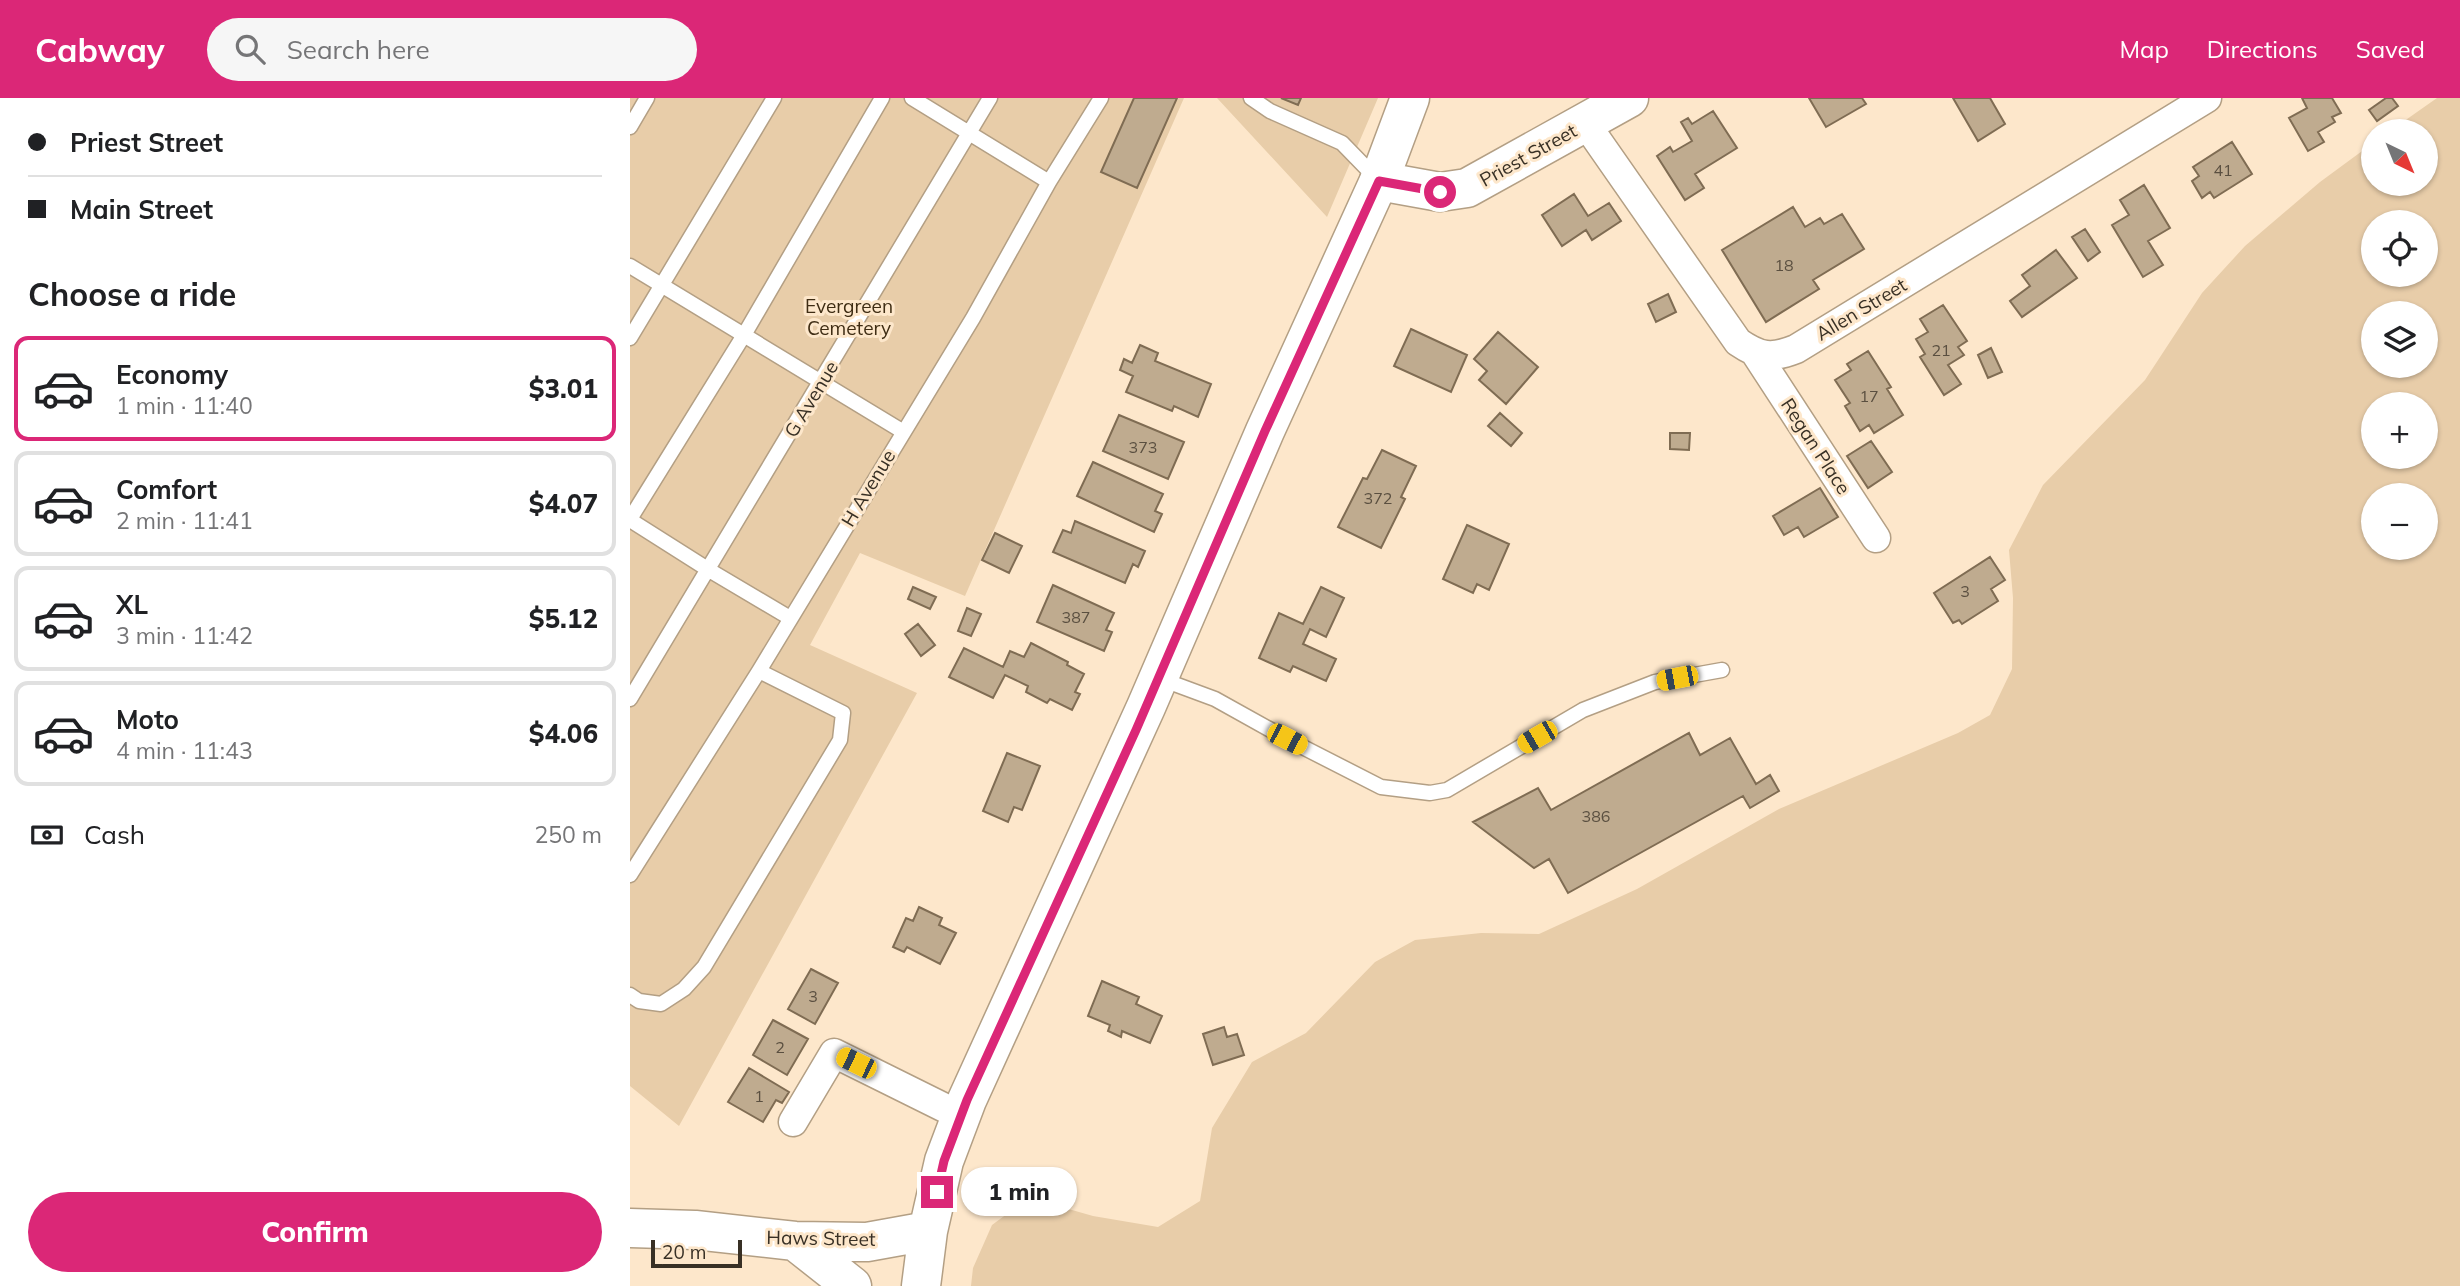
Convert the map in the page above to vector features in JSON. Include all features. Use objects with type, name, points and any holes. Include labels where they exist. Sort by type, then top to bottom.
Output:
[{"type":"main road","points":[[921,1286],[928,1231],[944,1161],[961,1115],[1159,678],[1265,431],[1379,181],[1410,98]]},
{"type":"main road","name":"Priest Street","points":[[1379,181],[1440,192],[1467,188],[1629,98]]},
{"type":"main road","name":"Haws Street","points":[[630,1228],[695,1230],[795,1241],[867,1242],[928,1231]]},
{"type":"main road","points":[[795,1241],[852,1286]]},
{"type":"street","name":"Allen Street","points":[[1756,354],[1779,356],[1796,349],[2207,98]]},
{"type":"street","points":[[1586,124],[1738,342],[1756,354]]},
{"type":"street","name":"Regan Place","points":[[1756,354],[1876,538]]},
{"type":"street","points":[[793,1122],[834,1053],[961,1115]]},
{"type":"lane","points":[[630,127],[647,98]]},
{"type":"lane","points":[[630,338],[774,98]]},
{"type":"lane","points":[[790,618],[630,519],[744,335],[882,98]]},
{"type":"lane","points":[[912,98],[1049,182]]},
{"type":"lane","name":"G Avenue","points":[[630,699],[990,98]]},
{"type":"lane","name":"H Avenue","points":[[630,875],[759,671],[902,431],[973,318],[1049,182],[1101,98]]},
{"type":"lane","points":[[1251,98],[1269,111],[1342,143],[1379,181]]},
{"type":"lane","points":[[630,267],[902,431]]},
{"type":"lane","points":[[1159,678],[1214,698],[1381,787],[1430,793],[1447,790],[1583,710],[1655,682],[1722,670]]},
{"type":"lane","points":[[630,995],[639,1001],[661,1004],[684,989],[704,967],[840,740],[843,713],[759,671]]},
{"type":"green space","name":"Evergreen Cemetery","points":[[630,98],[1184,98],[965,596],[860,553],[810,645],[917,693],[679,1126],[630,1086]]},
{"type":"green space","points":[[1217,98],[1378,98],[1327,217]]},
{"type":"green space","points":[[2437,98],[2460,98],[2460,1286],[971,1286],[973,1268],[992,1225],[1015,1208],[1044,1202],[1093,1216],[1158,1227],[1200,1201],[1212,1128],[1252,1062],[1306,1033],[1375,962],[1415,940],[1481,933],[1539,934],[1637,889],[1779,809],[1958,733],[1990,715],[2012,669],[2013,598],[2009,550],[2043,485],[2145,380],[2202,293],[2245,246],[2320,182],[2361,152],[2361,196],[2438,196],[2438,119],[2407,119]]},
{"type":"building","points":[[1134,98],[1177,98],[1137,188],[1101,172]]},
{"type":"building","points":[[1281,98],[1301,98],[1298,105]]},
{"type":"building","points":[[1809,98],[1862,98],[1866,104],[1826,127]]},
{"type":"building","points":[[1953,98],[1990,98],[2005,124],[1978,141]]},
{"type":"building","points":[[2302,98],[2332,98],[2341,113],[2332,117],[2335,122],[2318,132],[2324,142],[2308,151],[2289,118],[2307,108]]},
{"type":"building","points":[[2386,98],[2392,98],[2398,106],[2380,119],[2376,119],[2369,110]]},
{"type":"building","points":[[1713,111],[1737,148],[1695,174],[1704,188],[1685,200],[1657,156],[1670,147],[1673,152],[1692,141],[1681,122],[1688,118],[1692,124]]},
{"type":"building","points":[[2232,142],[2252,174],[2214,198],[2210,192],[2202,198],[2192,181],[2199,176],[2193,167]]},
{"type":"building","points":[[2144,185],[2170,228],[2148,241],[2163,265],[2143,277],[2112,225],[2129,215],[2120,200]]},
{"type":"building","points":[[1574,194],[1588,216],[1609,203],[1621,221],[1592,240],[1586,230],[1562,246],[1542,215]]},
{"type":"building","points":[[1793,207],[1805,227],[1820,218],[1824,224],[1842,214],[1864,249],[1813,280],[1819,289],[1766,322],[1722,250]]},
{"type":"building","points":[[2085,229],[2100,252],[2088,261],[2072,237]]},
{"type":"building","points":[[2056,250],[2077,278],[2022,317],[2010,301],[2030,286],[2022,275]]},
{"type":"building","points":[[1668,294],[1676,312],[1656,322],[1648,304]]},
{"type":"building","points":[[1943,305],[1967,341],[1958,347],[1964,355],[1948,365],[1961,384],[1944,395],[1920,357],[1925,354],[1916,339],[1928,332],[1920,319]]},
{"type":"building","points":[[1411,329],[1467,355],[1451,392],[1394,366]]},
{"type":"building","points":[[1498,332],[1538,367],[1506,404],[1479,380],[1487,371],[1474,359]]},
{"type":"building","points":[[1140,345],[1158,353],[1155,361],[1211,384],[1198,417],[1174,406],[1172,411],[1126,392],[1133,376],[1120,370],[1124,359],[1132,363]]},
{"type":"building","points":[[1991,348],[2002,372],[1988,378],[1978,355]]},
{"type":"building","points":[[1868,351],[1891,387],[1887,389],[1903,415],[1874,433],[1869,425],[1860,431],[1845,406],[1850,403],[1835,380],[1851,370],[1847,364]]},
{"type":"building","points":[[1500,413],[1522,433],[1511,446],[1488,426]]},
{"type":"building","points":[[1119,415],[1184,442],[1168,479],[1103,451]]},
{"type":"building","points":[[1670,433],[1690,433],[1689,450],[1670,449]]},
{"type":"building","points":[[1871,441],[1892,472],[1868,488],[1847,456]]},
{"type":"building","points":[[1382,450],[1416,466],[1401,497],[1405,499],[1381,548],[1338,527],[1363,478],[1367,479]]},
{"type":"building","points":[[1093,462],[1163,494],[1155,511],[1162,514],[1154,532],[1077,496]]},
{"type":"building","points":[[1820,488],[1838,517],[1804,537],[1798,527],[1784,535],[1773,516]]},
{"type":"building","points":[[1075,521],[1145,551],[1138,567],[1133,564],[1125,583],[1053,552],[1063,530],[1071,533]]},
{"type":"building","points":[[1467,525],[1509,544],[1489,590],[1477,584],[1473,593],[1443,579]]},
{"type":"building","points":[[995,533],[1022,546],[1009,573],[982,560]]},
{"type":"building","points":[[1990,557],[2005,580],[1991,589],[1998,601],[1962,624],[1959,620],[1953,623],[1934,593]]},
{"type":"building","points":[[1053,585],[1114,613],[1106,630],[1112,632],[1104,651],[1037,622]]},
{"type":"building","points":[[913,587],[936,597],[930,609],[908,599]]},
{"type":"building","points":[[1321,587],[1344,598],[1326,637],[1310,629],[1303,644],[1336,659],[1326,681],[1293,666],[1290,672],[1259,658],[1279,613],[1303,624]]},
{"type":"building","points":[[967,608],[981,614],[971,636],[958,631]]},
{"type":"building","points":[[918,624],[935,645],[921,656],[905,634]]},
{"type":"building","points":[[1031,643],[1068,662],[1067,665],[1084,674],[1075,692],[1080,694],[1072,710],[1050,699],[1047,703],[1026,692],[1028,686],[1005,675],[993,698],[949,677],[964,648],[1003,667],[1010,651],[1024,657]]},
{"type":"building","points":[[1689,733],[1700,755],[1730,738],[1756,784],[1770,775],[1779,791],[1750,808],[1743,796],[1568,893],[1549,859],[1534,868],[1473,822],[1538,788],[1551,810]]},
{"type":"building","points":[[1007,753],[1040,766],[1022,810],[1014,807],[1008,822],[983,811]]},
{"type":"building","points":[[919,907],[942,918],[939,925],[956,933],[940,964],[907,947],[904,952],[893,947],[906,918],[913,921]]},
{"type":"building","points":[[811,969],[838,983],[815,1024],[788,1009]]},
{"type":"building","points":[[1102,981],[1139,997],[1136,1004],[1162,1016],[1150,1043],[1122,1031],[1121,1037],[1108,1031],[1110,1025],[1088,1016]]},
{"type":"building","points":[[773,1020],[808,1039],[787,1075],[753,1055]]},
{"type":"building","points":[[1224,1027],[1227,1037],[1237,1034],[1244,1055],[1213,1065],[1203,1034]]},
{"type":"building","points":[[749,1068],[789,1092],[782,1103],[776,1100],[763,1122],[728,1102]]},
{"type":"route","points":[[937,1192],[944,1161],[967,1100],[1136,730],[1265,431],[1379,181],[1440,192]]}]
